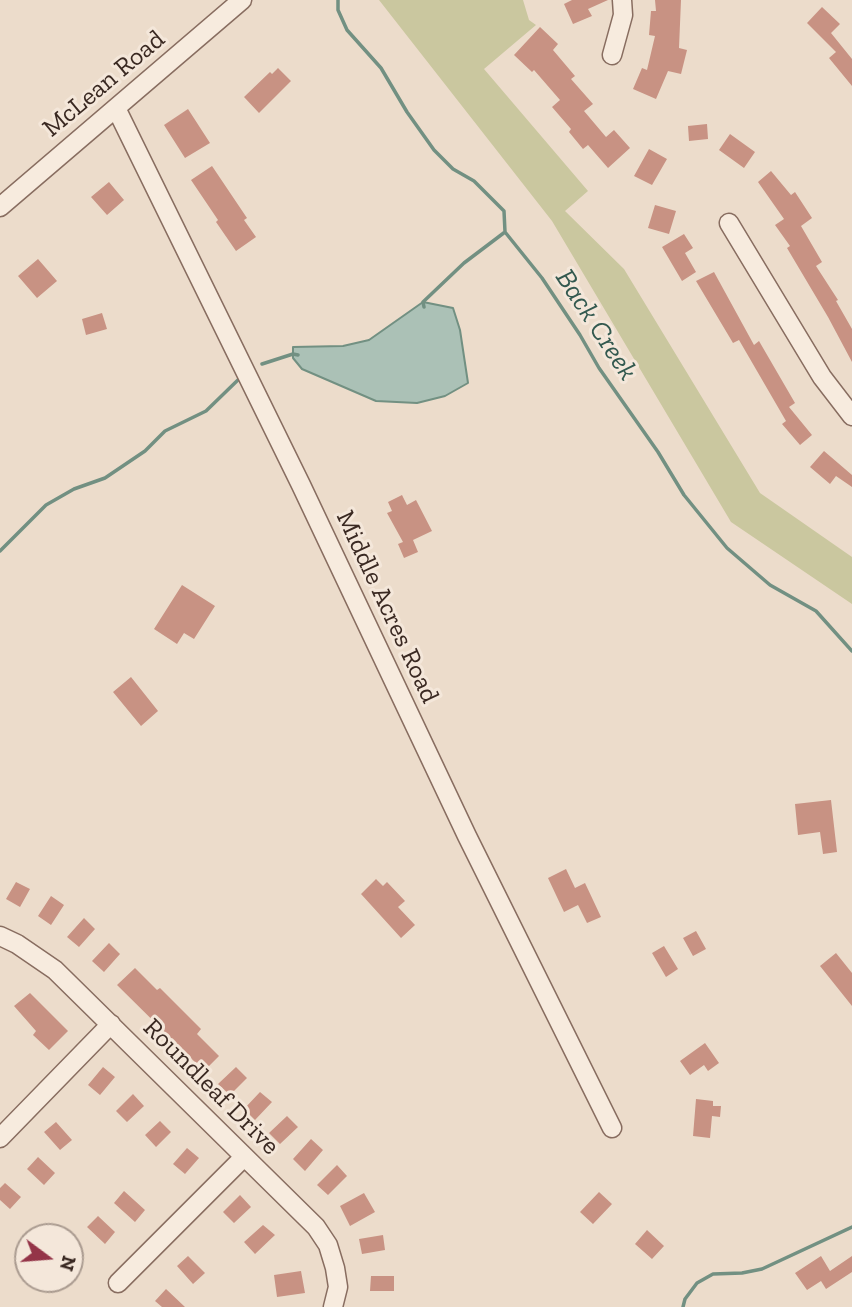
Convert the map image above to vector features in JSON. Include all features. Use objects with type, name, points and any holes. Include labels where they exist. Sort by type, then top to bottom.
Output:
[{"type":"street","name":"McLean Road","points":[[0,207],[242,0]]},
{"type":"street","points":[[612,55],[623,15],[622,0]]},
{"type":"street","name":"Middle Acres Road","points":[[116,108],[301,485],[467,836],[612,1128]]},
{"type":"street","points":[[729,223],[821,377],[852,416]]},
{"type":"street","name":"Roundleaf Drive","points":[[0,936],[17,944],[54,970],[307,1218],[328,1245],[338,1287],[333,1307]]},
{"type":"street","points":[[0,1138],[111,1024]]},
{"type":"street","points":[[118,1283],[243,1157]]},
{"type":"shaded area","points":[[379,0],[523,0],[529,20],[536,25],[484,69],[588,191],[565,211],[624,269],[760,493],[852,557],[852,604],[731,522],[552,221]]},
{"type":"shaded area","points":[[423,302],[453,308],[460,330],[468,383],[445,396],[417,403],[376,401],[302,369],[293,358],[293,347],[343,346],[369,340]]},
{"type":"building","points":[[572,0],[608,0],[588,9],[592,16],[573,24],[564,4]]},
{"type":"building","points":[[655,0],[681,0],[679,48],[687,50],[681,74],[668,71],[656,99],[633,89],[642,68],[647,70],[655,36],[649,35],[651,11],[656,11]]},
{"type":"building","points":[[822,7],[840,24],[831,33],[852,59],[852,86],[829,58],[836,52],[807,23]]},
{"type":"building","points":[[540,27],[558,44],[553,50],[575,76],[571,79],[593,104],[584,111],[606,137],[614,130],[630,148],[608,168],[588,145],[583,149],[569,132],[571,129],[552,107],[560,100],[534,70],[532,72],[514,55]]},
{"type":"building","points":[[278,68],[291,81],[259,113],[244,97],[270,72],[272,74]]},
{"type":"building","points":[[188,109],[210,143],[185,158],[164,125]]},
{"type":"building","points":[[707,124],[708,139],[689,141],[688,126]]},
{"type":"building","points":[[730,134],[755,152],[744,168],[719,150]]},
{"type":"building","points":[[649,149],[667,159],[652,185],[634,176]]},
{"type":"building","points":[[212,166],[247,218],[244,220],[256,237],[236,251],[191,180]]},
{"type":"building","points":[[771,171],[791,195],[795,192],[812,218],[801,226],[822,262],[816,266],[838,300],[836,301],[852,329],[852,362],[787,248],[790,246],[775,225],[784,219],[758,182]]},
{"type":"building","points":[[109,182],[124,200],[107,215],[91,197]]},
{"type":"building","points":[[655,205],[676,211],[669,234],[648,228]]},
{"type":"building","points":[[684,234],[693,248],[685,253],[696,272],[682,281],[662,247]]},
{"type":"building","points":[[38,259],[57,281],[37,298],[18,276]]},
{"type":"building","points":[[714,272],[754,345],[759,341],[795,403],[789,407],[812,435],[800,445],[782,424],[786,421],[739,340],[733,343],[696,281]]},
{"type":"building","points":[[102,313],[107,329],[86,335],[82,319]]},
{"type":"building","points":[[824,451],[852,475],[852,487],[836,476],[830,484],[810,467]]},
{"type":"building","points":[[402,495],[407,505],[416,500],[432,531],[413,540],[418,552],[404,558],[398,544],[403,542],[387,513],[392,511],[388,502]]},
{"type":"building","points":[[182,585],[215,606],[194,639],[184,633],[177,644],[154,629]]},
{"type":"building","points":[[131,677],[158,711],[141,726],[113,692]]},
{"type":"building","points":[[831,800],[837,852],[823,854],[820,832],[798,835],[795,804]]},
{"type":"building","points":[[566,869],[575,888],[585,883],[601,917],[587,923],[578,905],[564,912],[548,878]]},
{"type":"building","points":[[376,879],[383,886],[387,882],[405,901],[398,907],[415,925],[401,938],[361,894]]},
{"type":"building","points":[[16,882],[30,889],[20,907],[6,899]]},
{"type":"building","points":[[51,896],[64,905],[51,925],[38,916]]},
{"type":"building","points":[[84,918],[95,929],[79,947],[67,937]]},
{"type":"building","points":[[696,931],[706,949],[693,956],[683,938]]},
{"type":"building","points":[[109,943],[120,954],[104,972],[92,961]]},
{"type":"building","points":[[664,946],[678,969],[666,977],[652,953]]},
{"type":"building","points":[[836,953],[852,973],[852,1006],[820,966]]},
{"type":"building","points":[[135,968],[157,990],[160,988],[201,1029],[197,1034],[219,1056],[204,1071],[117,985]]},
{"type":"building","points":[[30,993],[68,1031],[49,1050],[33,1035],[36,1031],[14,1006]]},
{"type":"building","points":[[705,1043],[719,1063],[708,1071],[704,1065],[690,1075],[680,1061]]},
{"type":"building","points":[[103,1067],[115,1077],[100,1095],[88,1085]]},
{"type":"building","points":[[236,1067],[247,1078],[230,1095],[218,1084]]},
{"type":"building","points":[[260,1092],[272,1102],[255,1120],[244,1109]]},
{"type":"building","points":[[133,1094],[144,1106],[127,1122],[116,1111]]},
{"type":"building","points":[[696,1099],[713,1101],[713,1106],[721,1106],[720,1117],[712,1116],[710,1138],[693,1136]]},
{"type":"building","points":[[287,1116],[298,1127],[280,1144],[269,1133]]},
{"type":"building","points":[[160,1121],[171,1132],[156,1147],[145,1135]]},
{"type":"building","points":[[56,1122],[72,1140],[60,1150],[44,1132]]},
{"type":"building","points":[[311,1139],[323,1150],[305,1171],[293,1159]]},
{"type":"building","points":[[187,1148],[199,1158],[185,1174],[173,1164]]},
{"type":"building","points":[[38,1157],[55,1173],[44,1185],[27,1169]]},
{"type":"building","points":[[337,1165],[347,1176],[328,1195],[317,1185]]},
{"type":"building","points":[[5,1183],[21,1197],[10,1209],[0,1200],[0,1188]]},
{"type":"building","points":[[124,1191],[145,1210],[135,1222],[114,1203]]},
{"type":"building","points":[[599,1192],[612,1204],[593,1224],[580,1212]]},
{"type":"building","points":[[364,1193],[375,1212],[350,1226],[340,1206]]},
{"type":"building","points":[[240,1195],[251,1207],[234,1223],[223,1212]]},
{"type":"building","points":[[98,1216],[115,1232],[105,1244],[87,1227]]},
{"type":"building","points":[[263,1225],[275,1235],[255,1254],[244,1242]]},
{"type":"building","points":[[647,1230],[664,1246],[652,1259],[635,1244]]},
{"type":"building","points":[[383,1235],[385,1250],[362,1254],[359,1239]]},
{"type":"building","points":[[188,1256],[205,1273],[193,1284],[177,1266]]},
{"type":"building","points":[[821,1256],[830,1271],[852,1256],[852,1272],[826,1289],[821,1281],[807,1290],[795,1273]]},
{"type":"building","points":[[301,1271],[305,1293],[277,1297],[274,1275]]},
{"type":"building","points":[[371,1276],[394,1276],[394,1291],[370,1291]]},
{"type":"building","points":[[166,1289],[185,1307],[162,1307],[155,1301]]},
{"type":"waterway","name":"Back Creek","points":[[338,0],[338,10],[347,30],[381,68],[434,150],[453,169],[474,181],[504,211],[505,232],[542,278],[684,495],[727,548],[770,585],[816,611],[852,651]]},
{"type":"waterway","points":[[424,307],[423,302],[464,263],[505,232]]},
{"type":"waterway","points":[[262,364],[293,354],[298,355]]},
{"type":"waterway","points":[[0,551],[46,505],[74,489],[105,478],[145,451],[165,431],[206,411],[240,378]]},
{"type":"waterway","points":[[683,1307],[685,1299],[697,1283],[713,1274],[762,1269],[852,1227]]}]
